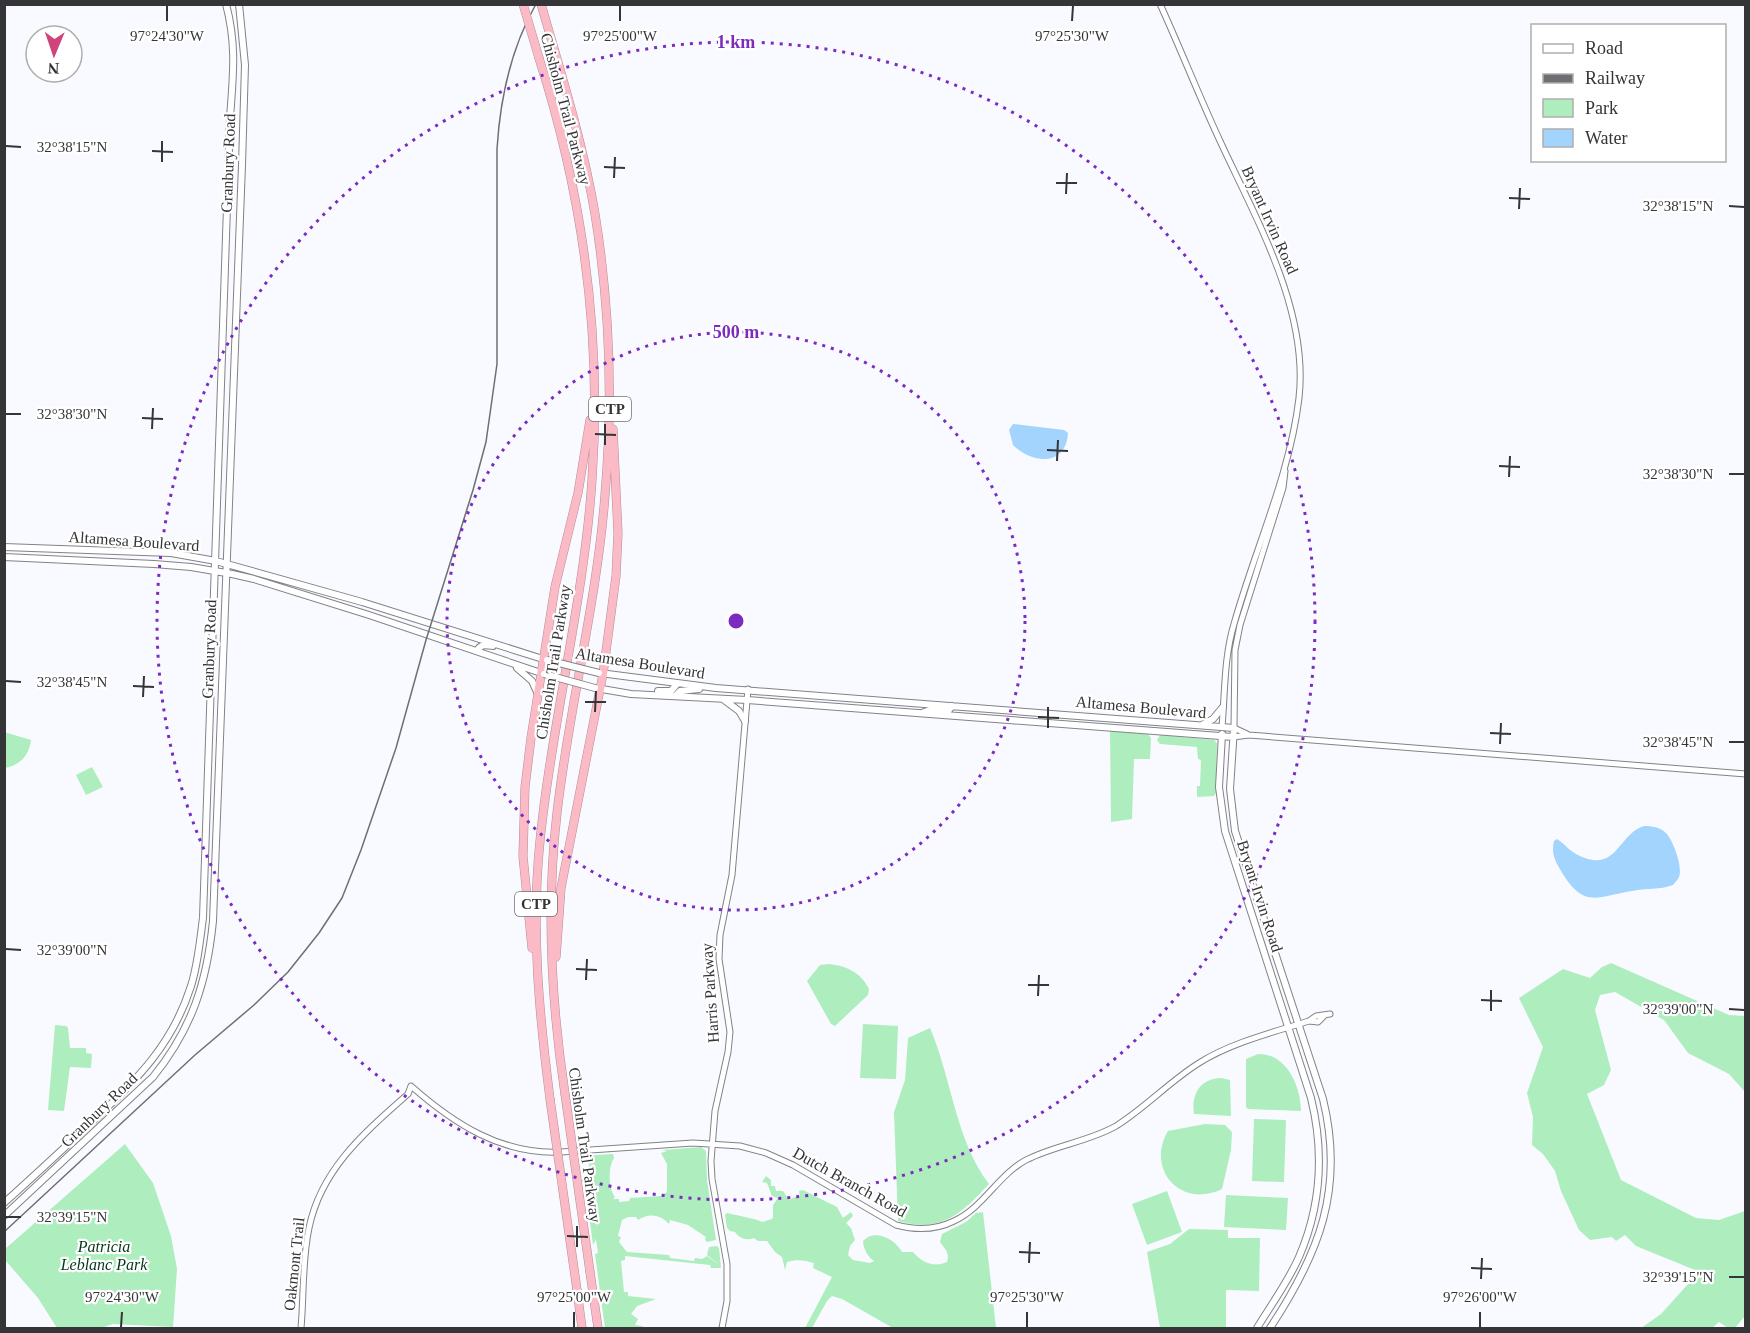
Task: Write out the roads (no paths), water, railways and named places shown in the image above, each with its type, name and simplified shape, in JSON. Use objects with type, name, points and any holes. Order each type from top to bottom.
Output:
[{"type":"highway","name":"Chisholm Trail Parkway","points":[[523,4],[560,127],[578,212],[590,293],[595,386],[594,455],[590,508],[546,786],[539,844],[536,926],[538,996],[582,1329]]},
{"type":"highway","name":"Chisholm Trail Parkway","points":[[541,4],[577,132],[595,214],[607,318],[610,388],[607,475],[601,537],[562,778],[555,837],[551,936],[556,1031],[597,1329]]},
{"type":"highway","points":[[538,996],[528,916],[523,839],[525,787],[558,574],[582,476],[595,386]]},
{"type":"highway","points":[[556,1031],[557,935],[560,896],[601,673],[616,576],[618,533],[616,459],[610,388]]},
{"type":"main road","name":"Granbury Road","points":[[4,1203],[135,1082],[163,1046],[183,1009],[195,974],[202,921],[230,118],[234,65],[234,46],[226,4]]},
{"type":"main road","name":"Granbury Road","points":[[4,1216],[142,1089],[170,1054],[192,1013],[206,972],[213,921],[245,65],[239,4]]},
{"type":"main road","points":[[218,446],[230,447]]},
{"type":"main road","name":"Altamesa Boulevard","points":[[4,547],[171,553],[216,561],[373,605],[545,660],[601,673],[705,687],[1234,728]]},
{"type":"main road","points":[[13,547],[13,557]]},
{"type":"main road","points":[[119,562],[120,551]]},
{"type":"main road","name":"Altamesa Boulevard","points":[[4,557],[191,567],[254,579],[543,674],[631,694],[747,700],[1233,737]]},
{"type":"main road","points":[[369,615],[373,605]]},
{"type":"main road","points":[[477,651],[483,645],[503,646]]},
{"type":"main road","points":[[213,646],[222,648]]},
{"type":"main road","points":[[512,664],[532,681],[538,693]]},
{"type":"main road","points":[[631,694],[672,691],[677,684]]},
{"type":"main road","points":[[675,696],[680,691],[705,687]]},
{"type":"main road","points":[[722,699],[739,711],[745,721]]},
{"type":"main road","points":[[921,713],[927,710],[949,710],[952,706]]},
{"type":"main road","points":[[1202,725],[1213,719],[1224,707]]},
{"type":"main road","name":"Bryant Irvin Road","points":[[1222,727],[1219,787],[1225,831],[1316,1116],[1319,1150],[1319,1180],[1311,1224],[1299,1256],[1257,1329]]},
{"type":"main road","name":"Bryant Irvin Road","points":[[1234,728],[1230,789],[1235,831],[1300,1024],[1327,1114],[1330,1159],[1328,1199],[1316,1247],[1293,1294],[1270,1329]]},
{"type":"main road","points":[[206,818],[217,818]]},
{"type":"main road","points":[[202,921],[213,921]]},
{"type":"main road","points":[[183,1009],[192,1013]]},
{"type":"main road","points":[[135,1082],[142,1089]]},
{"type":"street","name":"Bryant Irvin Road","points":[[1160,4],[1281,277],[1295,324],[1300,374],[1296,416],[1286,459],[1283,488],[1233,626],[1226,668],[1222,727]]},
{"type":"street","name":"Bryant Irvin Road","points":[[1234,728],[1235,650],[1270,520]]},
{"type":"street","name":"Harris Parkway","points":[[722,1329],[727,1300],[728,1272],[712,1179],[712,1143],[715,1111],[730,1032],[719,959],[720,935],[732,875],[748,689]]},
{"type":"street","name":"Altamesa Boulevard","points":[[1234,728],[1249,735]]},
{"type":"street","name":"Altamesa Boulevard","points":[[1233,737],[1249,735],[1746,774]]},
{"type":"street","name":"Dutch Branch Road","points":[[414,1088],[436,1108],[464,1126],[494,1141],[522,1150],[545,1153],[712,1143],[753,1149],[793,1165],[896,1225],[920,1229],[941,1226],[969,1212],[995,1185],[1026,1160],[1114,1127],[1198,1063],[1214,1054],[1310,1021],[1316,1016],[1327,1015]]},
{"type":"street","name":"Oakmont Trail","points":[[301,1329],[309,1229],[322,1189],[340,1159],[350,1148],[414,1088]]},
{"type":"water","points":[[1013,424],[1064,430],[1068,433],[1066,444],[1055,457],[1038,459],[1029,456],[1013,445],[1009,430]]},
{"type":"water","points":[[1644,826],[1661,829],[1672,841],[1680,873],[1673,885],[1592,898],[1584,896],[1569,883],[1555,860],[1553,845],[1557,839],[1580,856],[1602,860],[1610,856],[1635,830]]},
{"type":"railway","points":[[4,1232],[288,972],[319,933],[342,898],[396,748],[486,442],[497,364],[497,149],[499,130],[504,93],[513,56],[536,4]]},
{"type":"park label","name":"Patricia Leblanc Park","points":[[104,1255]]}]
